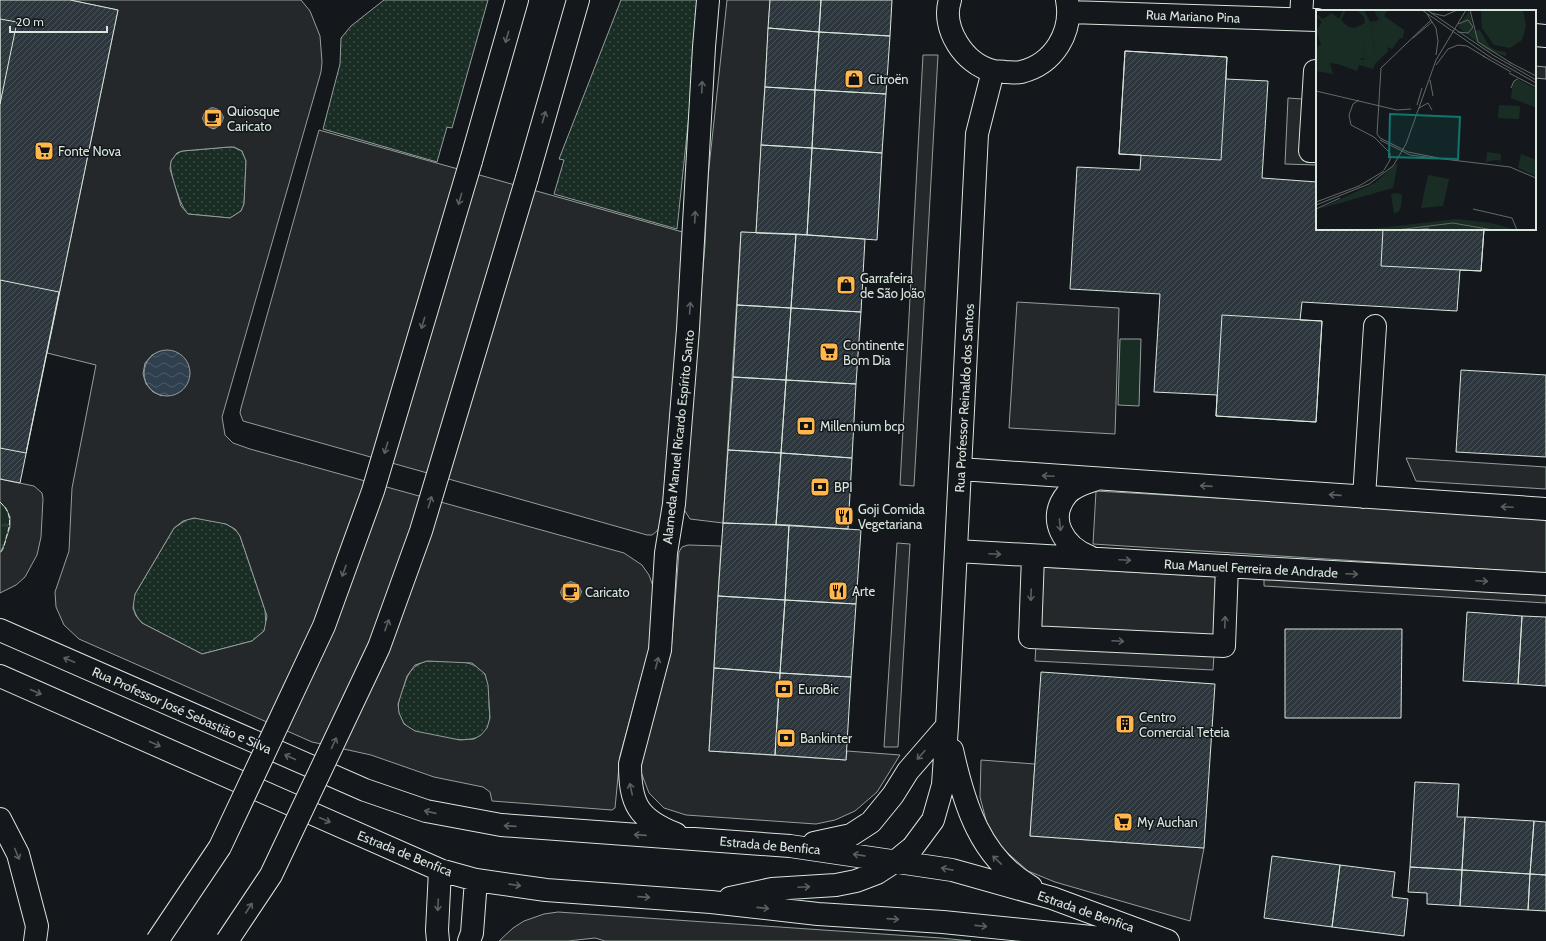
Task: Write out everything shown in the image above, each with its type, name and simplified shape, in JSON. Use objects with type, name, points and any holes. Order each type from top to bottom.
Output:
[{"type":"main road","points":[[157,941],[220,847],[324,626],[373,491],[517,0]]},
{"type":"main road","points":[[228,941],[271,875],[380,647],[421,531],[527,178],[578,0]]},
{"type":"main road","name":"Alameda Manuel Ricardo Espírito Santo","points":[[689,839],[666,830],[648,819],[634,802],[630,782],[630,764],[660,650],[666,553],[674,504],[688,329],[708,0]]},
{"type":"main road","points":[[950,0],[948,8],[952,35],[968,58],[993,71],[1020,72],[1046,61],[1063,40],[1068,6]]},
{"type":"main road","name":"Rua Mariano Pina","points":[[1068,6],[1307,13]]},
{"type":"main road","points":[[1536,35],[1546,36]]},
{"type":"main road","name":"Rua Professor Reinaldo dos Santos","points":[[897,860],[913,847],[933,820],[943,785],[977,134],[993,71]]},
{"type":"main road","points":[[1315,71],[1314,121],[1310,151],[1316,151]]},
{"type":"main road","points":[[1364,497],[1375,326]]},
{"type":"main road","points":[[960,469],[1546,509]]},
{"type":"main road","points":[[1094,558],[1079,553],[1067,544],[1061,534],[1059,521],[1060,509],[1067,494],[1080,484],[1098,479]]},
{"type":"main road","name":"Rua Manuel Ferreira de Andrade","points":[[956,551],[1546,584]]},
{"type":"main road","points":[[1033,556],[1030,637],[1224,646],[1227,566]]},
{"type":"main road","name":"Rua Professor José Sebastião e Silva","points":[[0,630],[365,790]]},
{"type":"main road","name":"Estrada de Benfica","points":[[0,676],[440,870],[476,880],[546,890],[711,902],[818,914],[943,922],[1131,941]]},
{"type":"main road","points":[[790,846],[823,842],[851,835],[871,822],[893,795],[908,771],[947,726]]},
{"type":"main road","name":"Rua Professor Reinaldo dos Santos","points":[[947,726],[960,784],[978,831],[990,853],[1018,880],[1052,898]]},
{"type":"main road","name":"Estrada de Benfica","points":[[365,790],[426,811],[501,825],[790,846],[897,860],[952,870],[1052,898],[1168,941]]},
{"type":"main road","points":[[0,819],[18,854],[37,926],[35,941]]},
{"type":"main road","points":[[711,902],[772,889],[836,885],[877,873],[897,860]]},
{"type":"main road","points":[[438,941],[437,930],[440,870]]},
{"type":"main road","points":[[469,941],[472,933],[476,880]]},
{"type":"green space","points":[[384,0],[488,0],[452,128],[447,127],[437,162],[323,129],[340,64],[341,38],[351,26]]},
{"type":"green space","points":[[621,0],[701,0],[677,229],[554,194],[564,160],[559,159]]},
{"type":"green space","points":[[229,147],[242,151],[246,161],[244,204],[241,211],[230,218],[188,214],[182,204],[173,180],[171,172],[172,159],[175,155],[182,151]]},
{"type":"green space","points":[[1120,339],[1141,339],[1139,406],[1118,405]]},
{"type":"green space","points":[[0,502],[8,511],[10,524],[7,540],[0,553]]},
{"type":"green space","points":[[188,519],[217,521],[231,527],[240,536],[265,610],[266,626],[264,631],[252,641],[202,654],[142,623],[135,613],[133,602],[135,594],[174,528]]},
{"type":"green space","points":[[427,661],[461,662],[477,667],[483,672],[489,685],[490,717],[487,728],[482,735],[476,738],[468,739],[447,739],[417,732],[404,723],[399,714],[398,706],[406,681],[409,673],[415,667]]},
{"type":"shaded area","points":[[70,0],[301,0],[310,11],[320,36],[322,62],[321,72],[222,417],[225,435],[233,443],[250,449],[624,553],[642,565],[649,575],[654,589],[649,649],[620,756],[615,808],[612,810],[492,801],[490,792],[483,787],[434,777],[371,755],[312,742],[79,639],[64,625],[56,607],[55,592],[69,551],[72,488],[96,365],[47,353],[118,10]],"holes":[[[211,108],[220,110],[223,117],[221,125],[214,129],[207,126],[203,119],[205,112]],[[229,147],[234,147],[242,151],[246,161],[244,204],[241,211],[230,218],[188,214],[181,206],[170,169],[171,161],[177,153],[182,151]],[[162,351],[162,396],[153,392],[146,384],[143,374],[145,363],[152,355]],[[194,518],[226,524],[235,529],[240,536],[267,616],[264,631],[252,641],[202,654],[142,623],[136,616],[133,608],[135,594],[174,528],[183,521]],[[570,582],[577,584],[581,591],[579,599],[572,602],[564,600],[561,593],[563,586]],[[427,661],[472,663],[485,674],[488,685],[490,718],[487,728],[481,735],[474,739],[460,740],[415,731],[404,724],[399,713],[398,704],[407,676],[415,665]]]},
{"type":"shaded area","points":[[727,0],[770,0],[756,233],[741,232],[723,523],[690,519],[683,508],[705,245],[708,177]]},
{"type":"shaded area","points":[[923,55],[938,55],[914,486],[900,485]]},
{"type":"shaded area","points":[[1536,66],[1546,67],[1546,79],[1536,78]]},
{"type":"shaded area","points":[[1288,98],[1316,100],[1316,165],[1285,164]]},
{"type":"shaded area","points":[[319,130],[686,233],[661,525],[657,531],[652,535],[647,535],[243,421],[240,413],[241,408]]},
{"type":"shaded area","points":[[1017,302],[1119,308],[1115,434],[1009,428]]},
{"type":"shaded area","points":[[1406,458],[1546,467],[1546,489],[1416,481]]},
{"type":"shaded area","points":[[0,479],[34,486],[42,493],[43,499],[41,537],[37,555],[25,577],[16,585],[0,593],[0,553],[10,527],[10,517],[6,508],[0,502]]},
{"type":"shaded area","points":[[1096,491],[1546,517],[1546,573],[1093,544]]},
{"type":"shaded area","points":[[897,543],[910,544],[898,747],[884,747]]},
{"type":"shaded area","points":[[688,545],[721,546],[709,751],[846,760],[847,751],[900,755],[877,792],[855,811],[835,820],[816,824],[686,815],[664,808],[649,793],[641,772],[642,755],[671,652],[679,552],[682,547]]},
{"type":"shaded area","points":[[1041,567],[1219,577],[1213,670],[1035,661]]},
{"type":"shaded area","points":[[1264,573],[1546,590],[1546,603],[1264,586]]},
{"type":"shaded area","points":[[981,760],[1035,764],[1030,836],[1204,848],[1190,921],[1055,882],[1028,871],[1002,848],[987,824],[980,797]]},
{"type":"shaded area","points":[[558,912],[971,941],[605,941],[595,938],[568,941],[499,941],[513,928],[524,921],[544,914]]},
{"type":"water","points":[[167,350],[180,354],[186,360],[190,373],[186,386],[180,392],[167,396],[154,392],[148,386],[144,373],[148,360],[154,354]]},
{"type":"building","name":"Fonte Nova","points":[[0,0],[70,0],[118,10],[20,483],[0,479]]},
{"type":"building","points":[[770,0],[821,0],[819,32],[768,28]]},
{"type":"building","points":[[821,0],[892,0],[890,36],[819,32]]},
{"type":"building","points":[[0,19],[17,22],[0,104]]},
{"type":"building","points":[[768,28],[819,32],[815,90],[765,87]]},
{"type":"building","points":[[819,32],[890,36],[886,94],[815,90]]},
{"type":"building","points":[[1125,51],[1227,57],[1221,160],[1119,154]]},
{"type":"building","points":[[1125,51],[1227,57],[1226,79],[1268,81],[1262,178],[1316,182],[1316,230],[1484,230],[1481,271],[1460,270],[1457,311],[1302,302],[1300,320],[1322,321],[1316,422],[1216,416],[1217,395],[1154,392],[1160,294],[1070,289],[1077,167],[1140,170],[1141,155],[1119,154]]},
{"type":"building","points":[[765,87],[815,90],[812,148],[761,145]]},
{"type":"building","points":[[815,90],[886,94],[882,153],[812,148]]},
{"type":"building","name":"Quiosque Caricato","points":[[213,108],[220,111],[223,118],[220,125],[213,128],[206,125],[203,118],[206,111]]},
{"type":"building","points":[[761,145],[812,148],[807,235],[756,233]]},
{"type":"building","points":[[812,148],[882,153],[877,240],[807,235]]},
{"type":"building","points":[[1383,230],[1484,230],[1481,271],[1381,266]]},
{"type":"building","points":[[741,232],[796,234],[791,308],[737,305]]},
{"type":"building","points":[[796,234],[865,239],[861,312],[791,308]]},
{"type":"building","points":[[0,280],[59,292],[26,453],[0,448]]},
{"type":"building","points":[[737,305],[791,308],[786,380],[733,377]]},
{"type":"building","points":[[791,308],[861,312],[856,384],[786,380]]},
{"type":"building","points":[[1222,315],[1322,321],[1316,422],[1216,416]]},
{"type":"building","points":[[1461,370],[1546,375],[1546,457],[1456,452]]},
{"type":"building","points":[[733,377],[786,380],[781,453],[728,450]]},
{"type":"building","points":[[786,380],[856,384],[852,458],[781,453]]},
{"type":"building","points":[[728,450],[781,453],[776,525],[723,523]]},
{"type":"building","points":[[781,453],[852,458],[848,529],[776,525]]},
{"type":"building","points":[[723,523],[789,525],[785,600],[718,596]]},
{"type":"building","points":[[789,525],[861,530],[856,604],[785,600]]},
{"type":"building","name":"Caricato","points":[[571,582],[578,585],[581,592],[578,599],[571,602],[564,599],[561,592],[564,585]]},
{"type":"building","points":[[718,596],[785,600],[780,673],[714,668]]},
{"type":"building","points":[[785,600],[856,604],[851,677],[780,673]]},
{"type":"building","points":[[1467,612],[1522,616],[1518,684],[1463,681]]},
{"type":"building","points":[[1522,616],[1546,617],[1546,686],[1518,684]]},
{"type":"building","points":[[1285,629],[1402,629],[1401,718],[1285,718]]},
{"type":"building","points":[[714,668],[780,673],[775,755],[709,751]]},
{"type":"building","name":"Centro Comercial Teteia","points":[[1041,672],[1215,684],[1204,848],[1030,836]]},
{"type":"building","points":[[780,673],[851,677],[846,760],[775,755]]},
{"type":"building","points":[[1415,782],[1459,784],[1457,817],[1465,817],[1462,870],[1410,867]]},
{"type":"building","points":[[1465,817],[1534,821],[1530,874],[1462,870]]},
{"type":"building","points":[[1534,821],[1546,822],[1546,875],[1530,874]]},
{"type":"building","points":[[1272,856],[1340,865],[1332,927],[1264,918]]},
{"type":"building","points":[[1340,865],[1395,872],[1392,897],[1408,899],[1404,936],[1332,927]]},
{"type":"building","points":[[1410,867],[1462,870],[1460,906],[1427,904],[1427,893],[1408,892]]},
{"type":"building","points":[[1462,870],[1530,874],[1528,910],[1460,906]]},
{"type":"building","points":[[1530,874],[1546,875],[1546,911],[1528,910]]},
{"type":"fence","points":[[0,502],[7,510],[9,518],[9,528],[4,546],[0,553]]},
{"type":"place","name":"Citroën","points":[[854,79]]},
{"type":"place","name":"Quiosque Caricato","points":[[213,118]]},
{"type":"place","name":"Fonte Nova","points":[[44,151]]},
{"type":"place","name":"Garrafeira de São João","points":[[846,285]]},
{"type":"place","name":"Continente Bom Dia","points":[[829,352]]},
{"type":"place","name":"Millennium bcp","points":[[806,426]]},
{"type":"place","name":"BPI","points":[[820,487]]},
{"type":"place","name":"Goji Comida Vegetariana","points":[[844,516]]},
{"type":"place","name":"Arte","points":[[838,591]]},
{"type":"place","name":"Caricato","points":[[571,592]]},
{"type":"place","name":"EuroBic","points":[[784,689]]},
{"type":"place","name":"Centro Comercial Teteia","points":[[1125,724]]},
{"type":"place","name":"Bankinter","points":[[786,738]]},
{"type":"place","name":"My Auchan","points":[[1123,822]]}]
